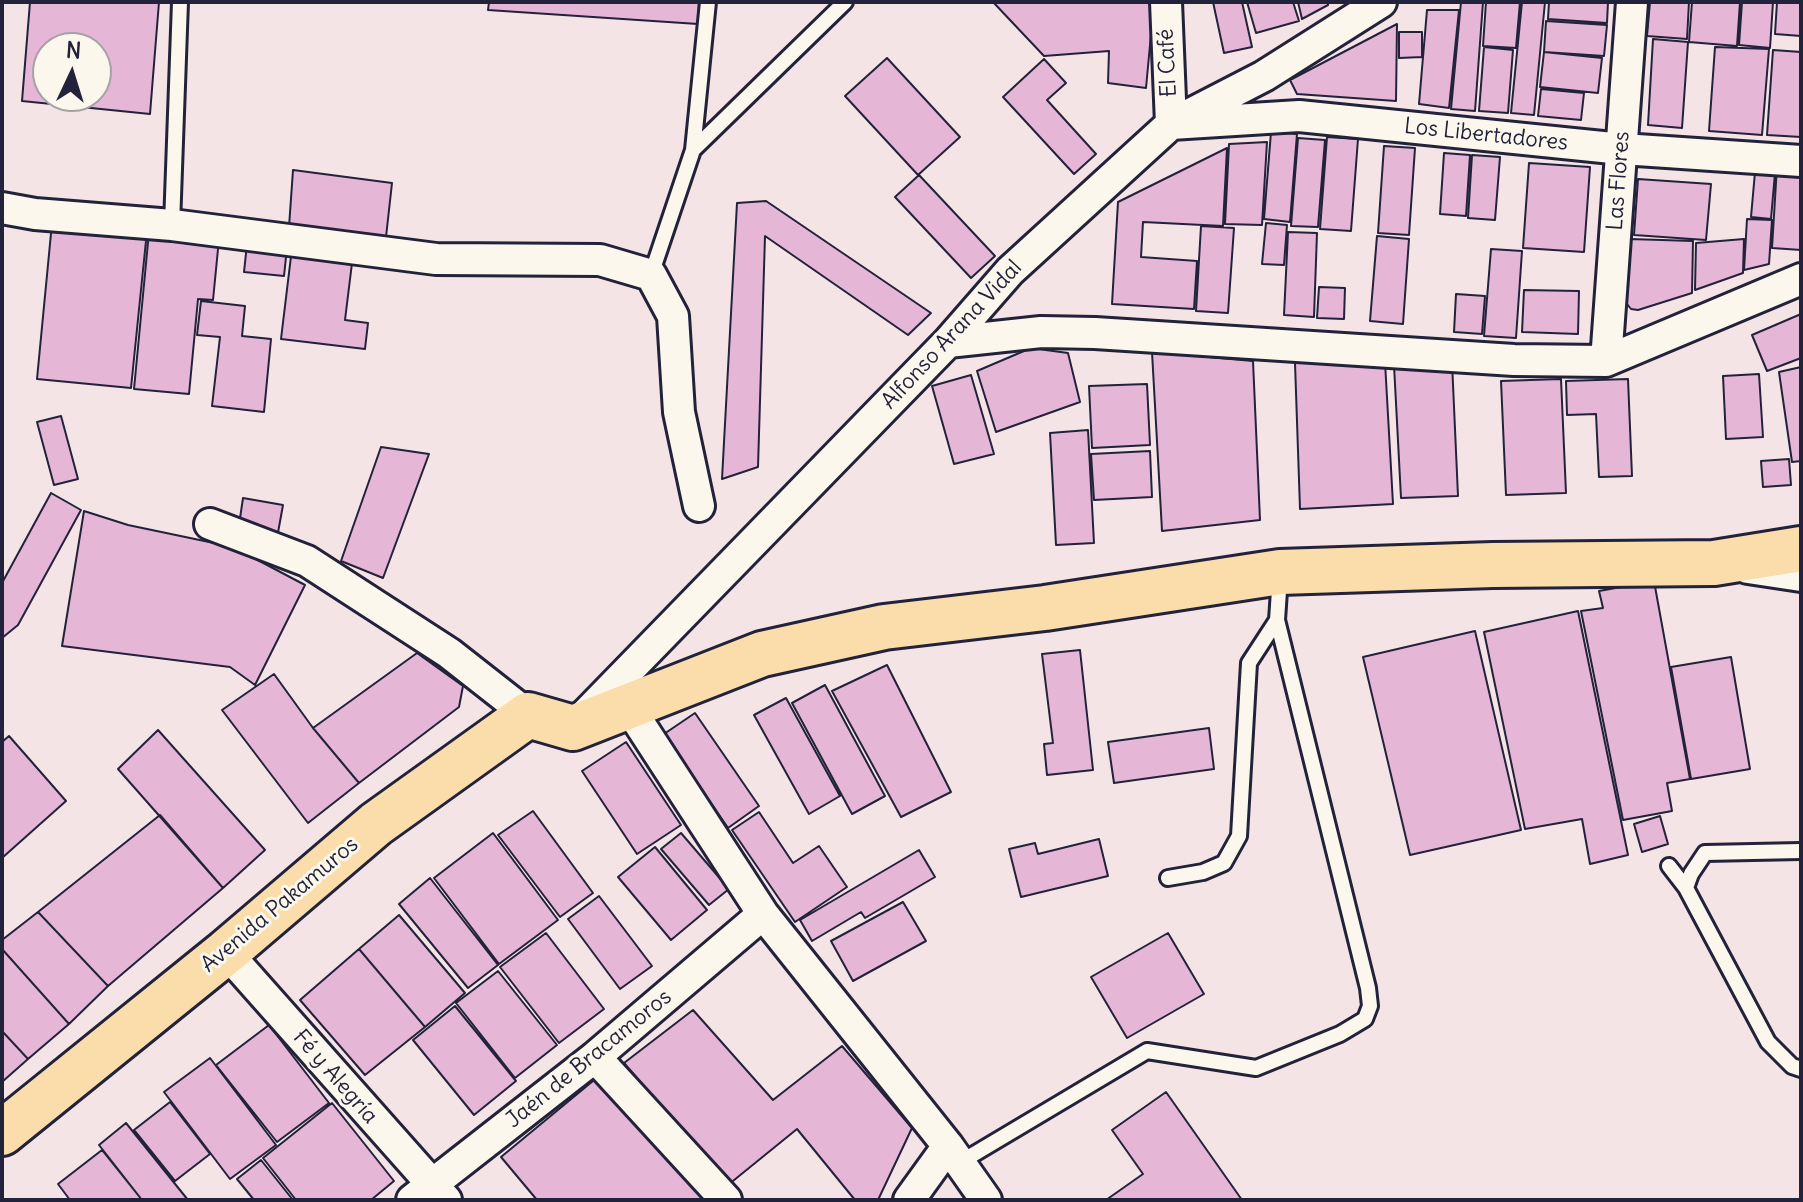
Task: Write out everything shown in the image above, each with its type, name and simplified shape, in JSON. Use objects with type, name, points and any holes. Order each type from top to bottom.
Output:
[{"type":"highway","points":[[528,715],[573,728],[762,654],[884,627],[1045,608],[1280,572],[1493,565],[1714,563],[1801,549]]},
{"type":"highway","name":"Avenida Pakamuros","points":[[2,1133],[226,952],[376,824],[528,715]]},
{"type":"street","name":"El Café","points":[[1166,2],[1171,124]]},
{"type":"street","name":"Alfonso Arana Vidal","points":[[573,728],[948,342],[1010,271],[1171,124],[1264,76],[1381,2]]},
{"type":"street","name":"Las Flores","points":[[1606,361],[1632,2]]},
{"type":"street","name":"Los Libertadores","points":[[1171,124],[1299,116],[1622,149],[1801,161]]},
{"type":"street","points":[[2,208],[35,214],[172,225],[436,259],[600,260],[651,275],[673,316],[679,412],[699,506]]},
{"type":"street","points":[[948,342],[1041,332],[1095,333],[1514,360],[1606,361],[1801,279]]},
{"type":"street","points":[[210,524],[307,561],[449,653],[528,715]]},
{"type":"street","points":[[1714,563],[1801,576]]},
{"type":"street","points":[[628,706],[763,914],[954,1154],[986,1200]]},
{"type":"street","name":"Jaén de Bracamoros","points":[[429,1195],[763,914]]},
{"type":"street","name":"Fé y Alegría","points":[[226,952],[429,1195]]},
{"type":"street","points":[[595,1057],[726,1200]]},
{"type":"street","points":[[909,1200],[954,1154]]},
{"type":"lane","points":[[172,225],[180,2]]},
{"type":"lane","points":[[651,275],[693,150],[708,2]]},
{"type":"lane","points":[[693,150],[845,2]]},
{"type":"lane","points":[[954,1154],[1147,1051],[1256,1068],[1340,1034],[1365,1019],[1370,1006],[1368,988],[1277,620],[1280,572]]},
{"type":"lane","points":[[1168,878],[1203,872],[1224,863],[1239,836],[1249,663],[1277,620]]},
{"type":"lane","points":[[1686,888],[1705,853],[1801,851]]},
{"type":"lane","points":[[1669,866],[1686,888],[1768,1042],[1792,1066],[1801,1069]]},
{"type":"building","points":[[30,2],[159,2],[150,114],[112,110],[112,32],[32,32],[32,102],[22,101]]},
{"type":"building","points":[[489,2],[699,2],[698,24],[488,10]]},
{"type":"building","points":[[993,2],[1154,2],[1146,88],[1108,83],[1109,51],[1044,56]]},
{"type":"building","points":[[1213,2],[1242,2],[1252,47],[1224,53]]},
{"type":"building","points":[[1247,2],[1293,2],[1299,21],[1256,33]]},
{"type":"building","points":[[1298,2],[1328,2],[1328,5],[1302,19]]},
{"type":"building","points":[[1461,2],[1483,2],[1475,111],[1451,109]]},
{"type":"building","points":[[1486,2],[1520,2],[1516,48],[1483,46]]},
{"type":"building","points":[[1522,2],[1545,2],[1534,115],[1511,113]]},
{"type":"building","points":[[1549,2],[1608,2],[1607,23],[1548,19]]},
{"type":"building","points":[[1650,2],[1689,2],[1687,39],[1647,36]]},
{"type":"building","points":[[1692,2],[1740,2],[1737,46],[1689,42]]},
{"type":"building","points":[[1742,2],[1773,2],[1770,48],[1739,45]]},
{"type":"building","points":[[1777,2],[1801,2],[1801,36],[1775,34]]},
{"type":"building","points":[[1427,10],[1459,10],[1449,108],[1419,104]]},
{"type":"building","points":[[1546,21],[1607,25],[1604,56],[1544,52]]},
{"type":"building","points":[[1397,24],[1396,101],[1297,94],[1290,80]]},
{"type":"building","points":[[1399,32],[1422,32],[1422,57],[1399,58]]},
{"type":"building","points":[[1653,39],[1688,42],[1682,128],[1648,125]]},
{"type":"building","points":[[1484,47],[1513,50],[1508,113],[1479,111]]},
{"type":"building","points":[[1715,47],[1769,49],[1762,135],[1709,131]]},
{"type":"building","points":[[1773,50],[1801,52],[1801,137],[1767,135]]},
{"type":"building","points":[[1544,52],[1602,58],[1598,93],[1540,87]]},
{"type":"building","points":[[887,58],[960,137],[918,175],[845,96]]},
{"type":"building","points":[[1044,59],[1066,83],[1047,100],[1096,154],[1074,174],[1003,97]]},
{"type":"building","points":[[1541,89],[1584,93],[1581,120],[1538,116]]},
{"type":"building","points":[[1271,132],[1297,134],[1290,222],[1264,219]]},
{"type":"building","points":[[1327,137],[1358,139],[1351,231],[1320,229]]},
{"type":"building","points":[[1298,138],[1325,140],[1318,227],[1291,226]]},
{"type":"building","points":[[1267,142],[1262,225],[1225,224],[1229,144]]},
{"type":"building","points":[[1384,146],[1415,148],[1409,235],[1378,233]]},
{"type":"building","points":[[1227,148],[1223,226],[1143,222],[1141,257],[1197,261],[1194,309],[1112,304],[1118,202]]},
{"type":"building","points":[[1444,153],[1470,155],[1466,216],[1440,214]]},
{"type":"building","points":[[1472,155],[1500,157],[1495,220],[1468,218]]},
{"type":"building","points":[[1529,163],[1590,167],[1584,252],[1523,248]]},
{"type":"building","points":[[1777,166],[1801,167],[1801,250],[1772,248]]},
{"type":"building","points":[[293,170],[392,183],[386,237],[289,227]]},
{"type":"building","points":[[1755,172],[1775,173],[1771,219],[1751,217]]},
{"type":"building","points":[[919,175],[995,256],[971,278],[895,197]]},
{"type":"building","points":[[1638,179],[1711,184],[1706,240],[1634,235]]},
{"type":"building","points":[[766,201],[931,313],[908,335],[765,236],[758,467],[722,479],[737,203]]},
{"type":"building","points":[[1747,219],[1772,220],[1769,264],[1744,270]]},
{"type":"building","points":[[52,223],[147,231],[131,388],[37,379]]},
{"type":"building","points":[[1266,223],[1287,225],[1284,265],[1262,264]]},
{"type":"building","points":[[1201,226],[1234,228],[1228,313],[1196,311]]},
{"type":"building","points":[[149,232],[219,239],[213,300],[198,299],[189,394],[134,389]]},
{"type":"building","points":[[1288,232],[1317,233],[1314,317],[1284,315]]},
{"type":"building","points":[[1377,236],[1409,239],[1403,324],[1370,321]]},
{"type":"building","points":[[1630,239],[1693,241],[1692,293],[1638,310],[1631,309],[1626,293]]},
{"type":"building","points":[[1744,239],[1743,273],[1695,290],[1696,243]]},
{"type":"building","points":[[247,244],[287,248],[284,276],[244,272]]},
{"type":"building","points":[[292,248],[353,255],[345,320],[368,323],[365,349],[281,339]]},
{"type":"building","points":[[1491,249],[1522,251],[1516,338],[1484,336]]},
{"type":"building","points":[[1319,287],[1345,288],[1344,319],[1317,318]]},
{"type":"building","points":[[1524,290],[1579,291],[1578,334],[1522,332]]},
{"type":"building","points":[[1456,294],[1485,296],[1482,334],[1454,332]]},
{"type":"building","points":[[201,301],[245,306],[242,336],[271,339],[264,412],[212,406],[220,337],[197,335]]},
{"type":"building","points":[[1801,314],[1801,358],[1767,371],[1752,335]]},
{"type":"building","points":[[1031,348],[1068,353],[1080,402],[996,432],[977,371]]},
{"type":"building","points":[[1152,352],[1253,361],[1260,520],[1162,531]]},
{"type":"building","points":[[1385,362],[1393,504],[1300,509],[1295,363]]},
{"type":"building","points":[[1452,362],[1458,496],[1401,498],[1394,365]]},
{"type":"building","points":[[1801,367],[1801,461],[1792,462],[1779,372]]},
{"type":"building","points":[[1759,374],[1763,437],[1726,439],[1723,376]]},
{"type":"building","points":[[971,375],[994,454],[954,464],[932,386]]},
{"type":"building","points":[[1561,379],[1566,493],[1506,495],[1501,381]]},
{"type":"building","points":[[1628,379],[1632,476],[1599,477],[1596,414],[1567,415],[1566,381]]},
{"type":"building","points":[[1147,384],[1150,445],[1092,448],[1089,386]]},
{"type":"building","points":[[61,416],[78,479],[54,485],[37,422]]},
{"type":"building","points":[[1088,430],[1094,543],[1056,545],[1050,433]]},
{"type":"building","points":[[381,447],[429,454],[383,578],[341,561]]},
{"type":"building","points":[[1150,451],[1152,497],[1094,500],[1091,454]]},
{"type":"building","points":[[1789,459],[1791,485],[1763,487],[1761,461]]},
{"type":"building","points":[[51,493],[81,510],[18,625],[2,638],[2,583]]},
{"type":"building","points":[[243,498],[283,505],[277,538],[238,532]]},
{"type":"building","points":[[84,511],[128,525],[233,547],[305,585],[255,685],[230,667],[62,646]]},
{"type":"building","points":[[1654,581],[1690,779],[1667,783],[1672,811],[1623,820],[1581,611],[1603,608],[1599,591]]},
{"type":"building","points":[[1578,611],[1628,855],[1590,864],[1582,819],[1525,829],[1484,632]]},
{"type":"building","points":[[1475,631],[1521,830],[1410,855],[1363,657]]},
{"type":"building","points":[[1080,650],[1093,770],[1047,775],[1044,744],[1053,743],[1042,654]]},
{"type":"building","points":[[417,653],[463,686],[459,707],[359,783],[313,728]]},
{"type":"building","points":[[1731,657],[1750,769],[1691,779],[1671,667]]},
{"type":"building","points":[[887,665],[951,792],[901,817],[832,691]]},
{"type":"building","points":[[274,674],[313,728],[359,783],[308,823],[222,710]]},
{"type":"building","points":[[825,685],[885,796],[852,814],[792,703]]},
{"type":"building","points":[[786,698],[840,796],[809,814],[754,715]]},
{"type":"building","points":[[695,713],[759,806],[728,828],[664,734]]},
{"type":"building","points":[[1209,728],[1214,769],[1114,783],[1108,742]]},
{"type":"building","points":[[158,730],[265,850],[223,888],[118,769]]},
{"type":"building","points":[[9,736],[66,801],[2,858],[2,742]]},
{"type":"building","points":[[626,742],[681,825],[637,854],[582,771]]},
{"type":"building","points":[[533,811],[593,893],[560,917],[498,835]]},
{"type":"building","points":[[759,812],[793,863],[819,846],[847,887],[795,922],[732,830]]},
{"type":"building","points":[[160,815],[223,888],[108,986],[38,912]]},
{"type":"building","points":[[1660,816],[1668,844],[1642,852],[1634,824]]},
{"type":"building","points":[[493,833],[558,920],[499,964],[434,878]]},
{"type":"building","points":[[681,833],[729,889],[709,905],[661,849]]},
{"type":"building","points":[[1099,839],[1108,876],[1021,897],[1009,849],[1035,843],[1038,854]]},
{"type":"building","points":[[655,847],[707,910],[671,940],[618,877]]},
{"type":"building","points":[[919,850],[935,877],[865,918],[861,912],[812,941],[800,920]]},
{"type":"building","points":[[430,878],[498,965],[468,988],[399,904]]},
{"type":"building","points":[[599,896],[652,966],[620,989],[568,919]]},
{"type":"building","points":[[903,902],[926,941],[853,981],[831,941]]},
{"type":"building","points":[[38,912],[108,986],[69,1024],[2,949],[2,940]]},
{"type":"building","points":[[399,915],[465,993],[425,1027],[359,949]]},
{"type":"building","points":[[546,933],[604,1009],[559,1043],[500,967]]},
{"type":"building","points":[[1168,933],[1204,994],[1127,1038],[1091,977]]},
{"type":"building","points":[[2,949],[69,1024],[28,1059],[2,1031]]},
{"type":"building","points":[[359,949],[425,1027],[365,1075],[300,1000]]},
{"type":"building","points":[[498,971],[557,1045],[515,1078],[456,1003]]},
{"type":"building","points":[[455,1006],[516,1081],[474,1115],[413,1040]]},
{"type":"building","points":[[693,1010],[773,1100],[842,1046],[912,1128],[878,1200],[855,1200],[797,1129],[728,1185],[624,1063]]},
{"type":"building","points":[[269,1025],[329,1103],[277,1142],[216,1065]]},
{"type":"building","points":[[2,1031],[28,1059],[2,1082]]},
{"type":"building","points":[[210,1058],[276,1145],[230,1179],[164,1092]]},
{"type":"building","points":[[599,1076],[704,1200],[537,1200],[501,1157]]},
{"type":"building","points":[[1166,1092],[1242,1200],[1106,1200],[1143,1174],[1112,1130]]},
{"type":"building","points":[[170,1102],[210,1154],[175,1181],[134,1130]]},
{"type":"building","points":[[332,1103],[394,1181],[371,1200],[296,1200],[263,1158]]},
{"type":"building","points":[[126,1123],[188,1200],[142,1200],[99,1145]]},
{"type":"building","points":[[102,1150],[142,1200],[70,1200],[58,1184]]},
{"type":"building","points":[[261,1160],[293,1200],[254,1200],[237,1179]]}]
